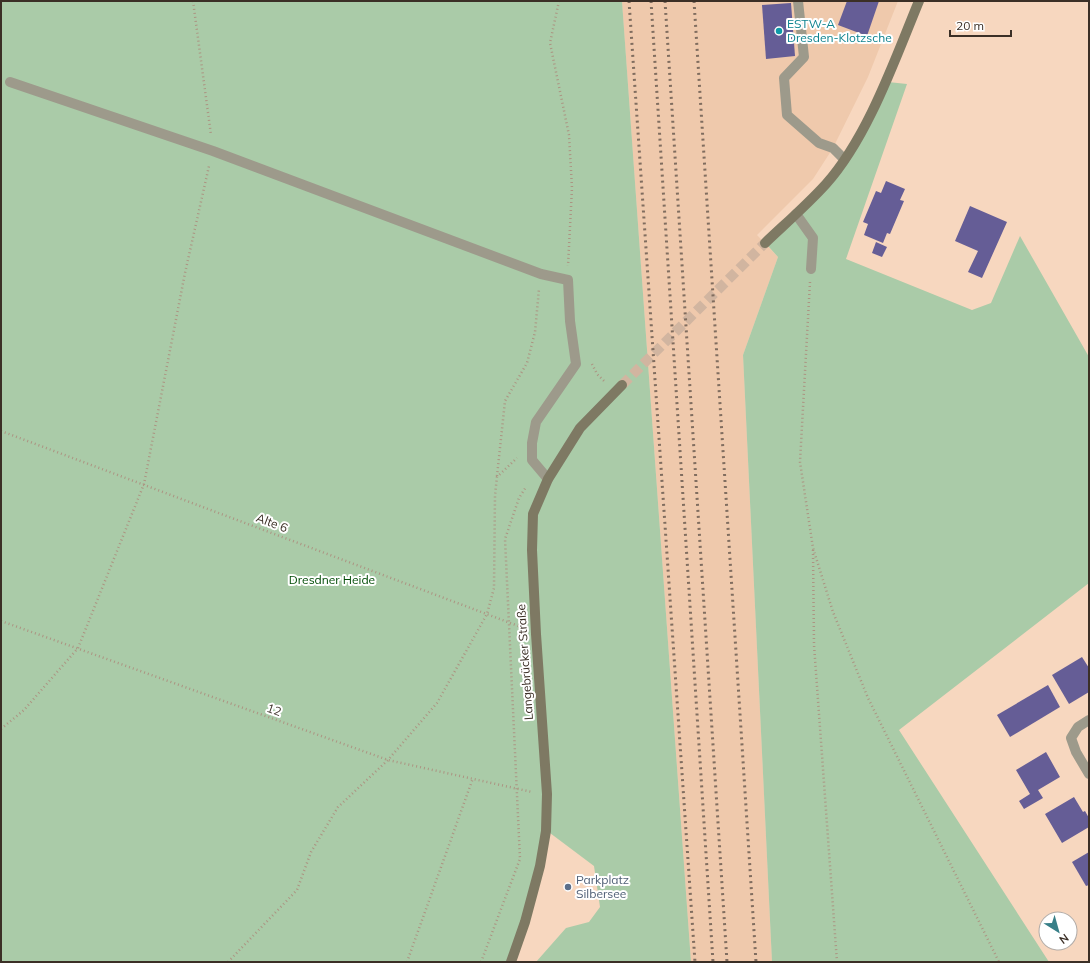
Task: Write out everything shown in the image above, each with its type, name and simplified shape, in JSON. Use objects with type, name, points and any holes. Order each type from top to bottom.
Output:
[{"type":"main road","points":[[765,243],[826,183],[844,159],[866,123],[893,64],[919,1]]},
{"type":"main road","name":"Langebrücker Straße","points":[[510,962],[525,922],[540,866],[546,831],[547,794],[536,634],[532,550],[533,514],[548,479],[580,428],[622,385]]},
{"type":"street","points":[[798,1],[804,57],[784,78],[787,115],[819,143],[833,148],[844,159]]},
{"type":"street","points":[[10,82],[213,151],[541,274],[568,280],[570,321],[576,364],[536,422],[532,444],[532,460],[548,479]]},
{"type":"street","points":[[796,214],[813,238],[810,269]]},
{"type":"street","points":[[1089,720],[1078,727],[1071,738],[1076,752],[1089,774]]},
{"type":"path","points":[[1,729],[24,710],[78,648],[144,484],[185,272],[213,151],[193,1]]},
{"type":"path","points":[[559,1],[550,44],[569,135],[572,188],[568,280]]},
{"type":"path","points":[[810,269],[800,462],[813,548],[814,645],[837,962]]},
{"type":"path","points":[[228,962],[297,890],[311,852],[338,808],[388,760],[436,704],[487,614],[494,588],[495,496],[505,401],[527,363],[535,332],[541,274]]},
{"type":"path","name":"Alte 6","points":[[1,431],[510,622],[536,634]]},
{"type":"path","points":[[497,477],[532,444]]},
{"type":"path","points":[[813,548],[833,612],[868,698],[999,962]]},
{"type":"path","name":"12","points":[[1,621],[388,760],[472,778],[517,790],[547,794]]},
{"type":"path","points":[[407,962],[472,778]]},
{"type":"shaded area","points":[[622,1],[898,1],[868,77],[833,148],[813,179],[757,235],[778,257],[743,355],[772,962],[691,962]]},
{"type":"green space","name":"Dresdner Heide","points":[[1,1],[622,1],[691,962],[536,962],[566,928],[589,922],[600,907],[594,866],[550,833],[514,962],[1,962]]},
{"type":"green space","points":[[888,82],[907,84],[846,259],[972,310],[991,303],[1020,236],[1089,357],[1089,583],[899,730],[1038,945],[1038,951],[1042,951],[1049,962],[772,962],[743,355],[778,257],[768,246],[830,186]]},
{"type":"building","points":[[847,1],[879,1],[867,36],[838,25]]},
{"type":"building","name":"ESTW-A Dresden-Klotzsche","points":[[791,3],[795,56],[766,59],[762,5]]},
{"type":"building","points":[[886,181],[905,189],[900,200],[904,201],[890,234],[887,233],[883,243],[864,235],[868,224],[863,222],[876,191],[881,193]]},
{"type":"building","points":[[970,206],[1007,222],[982,278],[968,272],[978,251],[955,241]]},
{"type":"building","points":[[876,242],[887,247],[882,257],[872,253]]},
{"type":"building","points":[[1082,657],[1089,668],[1089,692],[1069,704],[1052,675]]},
{"type":"building","points":[[1048,685],[1060,707],[1010,737],[997,715]]},
{"type":"building","points":[[1046,752],[1060,777],[1038,790],[1043,798],[1024,809],[1019,801],[1030,794],[1016,770]]},
{"type":"building","points":[[1074,797],[1083,812],[1085,811],[1089,818],[1089,827],[1062,843],[1045,814]]},
{"type":"building","points":[[1089,852],[1089,885],[1086,886],[1072,862]]},
{"type":"tunnel","points":[[622,385],[765,243]]},
{"type":"railway","points":[[629,1],[695,962]]},
{"type":"railway","points":[[651,1],[713,962]]},
{"type":"railway","points":[[665,1],[727,962]]},
{"type":"railway","points":[[694,1],[756,962]]},
{"type":"place","name":"ESTW-A Dresden-Klotzsche","points":[[779,31]]},
{"type":"place","name":"Parkplatz Silbersee","points":[[568,887]]}]
